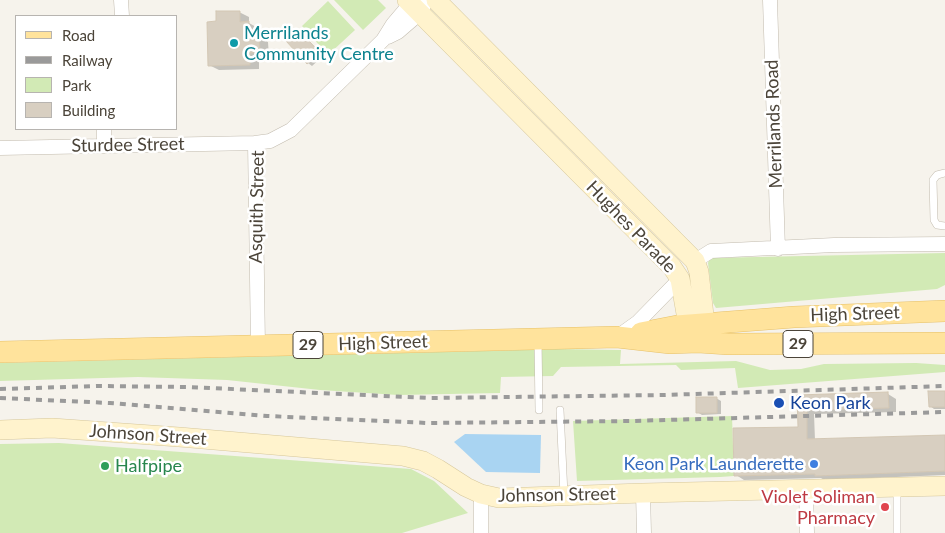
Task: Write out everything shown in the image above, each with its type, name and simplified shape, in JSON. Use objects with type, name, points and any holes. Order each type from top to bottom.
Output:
[{"type":"main road","points":[[936,311],[945,301]]},
{"type":"main road","name":"High Street","points":[[0,352],[616,337],[697,331],[794,317],[936,311]]},
{"type":"main road","name":"High Street","points":[[697,331],[728,344],[945,343]]},
{"type":"street","points":[[122,0],[122,15]]},
{"type":"street","name":"Hughes Parade","points":[[436,0],[695,261],[699,272],[697,331]]},
{"type":"street","name":"Merrilands Road","points":[[770,0],[778,249]]},
{"type":"street","name":"Hughes Parade","points":[[417,3],[672,267],[680,278],[697,331]]},
{"type":"street","name":"Asquith Street","points":[[258,346],[255,143],[270,141],[291,130],[383,40],[398,32],[417,3]]},
{"type":"street","points":[[104,130],[104,146]]},
{"type":"street","name":"Sturdee Street","points":[[0,148],[255,143]]},
{"type":"street","points":[[646,239],[659,225]]},
{"type":"street","points":[[695,261],[711,251],[834,245],[945,244]]},
{"type":"street","points":[[616,337],[638,322],[680,278]]},
{"type":"street","name":"Johnson Street","points":[[0,430],[52,428],[179,436],[403,456],[423,461],[466,488],[499,498],[806,488],[945,486]]},
{"type":"street","points":[[806,488],[807,533]]},
{"type":"street","points":[[643,493],[644,533]]},
{"type":"street","points":[[481,494],[481,533]]},
{"type":"lane","points":[[945,173],[937,175],[933,180],[934,220],[937,225],[945,226]]},
{"type":"lane","points":[[538,338],[539,410]]},
{"type":"lane","points":[[560,410],[564,495]]},
{"type":"lane","points":[[897,487],[897,533]]},
{"type":"green space","points":[[334,0],[378,0],[386,8],[363,30]]},
{"type":"green space","points":[[328,1],[355,30],[328,55],[302,26]]},
{"type":"green space","points":[[945,253],[945,285],[937,289],[716,308],[713,303],[708,263],[710,258]]},
{"type":"green space","points":[[557,349],[621,350],[620,364],[736,361],[770,370],[801,369],[824,364],[916,363],[945,365],[945,372],[738,388],[735,368],[681,370],[676,365],[561,367],[553,376],[501,377],[500,393],[398,395],[320,390],[227,380],[138,377],[0,381],[0,363]]},
{"type":"green space","points":[[732,416],[734,476],[577,481],[573,421]]},
{"type":"green space","points":[[59,443],[411,469],[434,481],[468,513],[402,533],[0,533],[0,444]]},
{"type":"water","points":[[465,434],[541,435],[540,473],[486,472],[454,442]]},
{"type":"building","name":"Merrilands Community Centre","points":[[216,11],[240,11],[240,22],[249,21],[249,36],[259,35],[260,52],[250,53],[250,65],[208,66],[207,22],[216,21]]},
{"type":"building","points":[[299,30],[320,53],[307,64],[286,41]]},
{"type":"building","points":[[928,391],[945,391],[945,407],[929,407]]},
{"type":"building","points":[[888,392],[889,408],[807,410],[807,439],[945,435],[945,471],[815,476],[815,474],[734,476],[733,428],[798,427],[797,395]]},
{"type":"building","points":[[696,397],[717,397],[717,413],[696,413]]},
{"type":"railway","points":[[0,389],[98,386],[187,387],[430,398],[664,395],[945,386]]},
{"type":"railway","points":[[0,398],[110,403],[267,416],[428,423],[631,421],[945,412]]},
{"type":"place","name":"Merrilands Community Centre","points":[[234,43]]},
{"type":"place","name":"Keon Park","points":[[779,403]]},
{"type":"place","name":"Keon Park Launderette","points":[[814,464]]},
{"type":"place","name":"Halfpipe","points":[[105,466]]},
{"type":"place","name":"Violet Soliman Pharmacy","points":[[885,507]]}]
